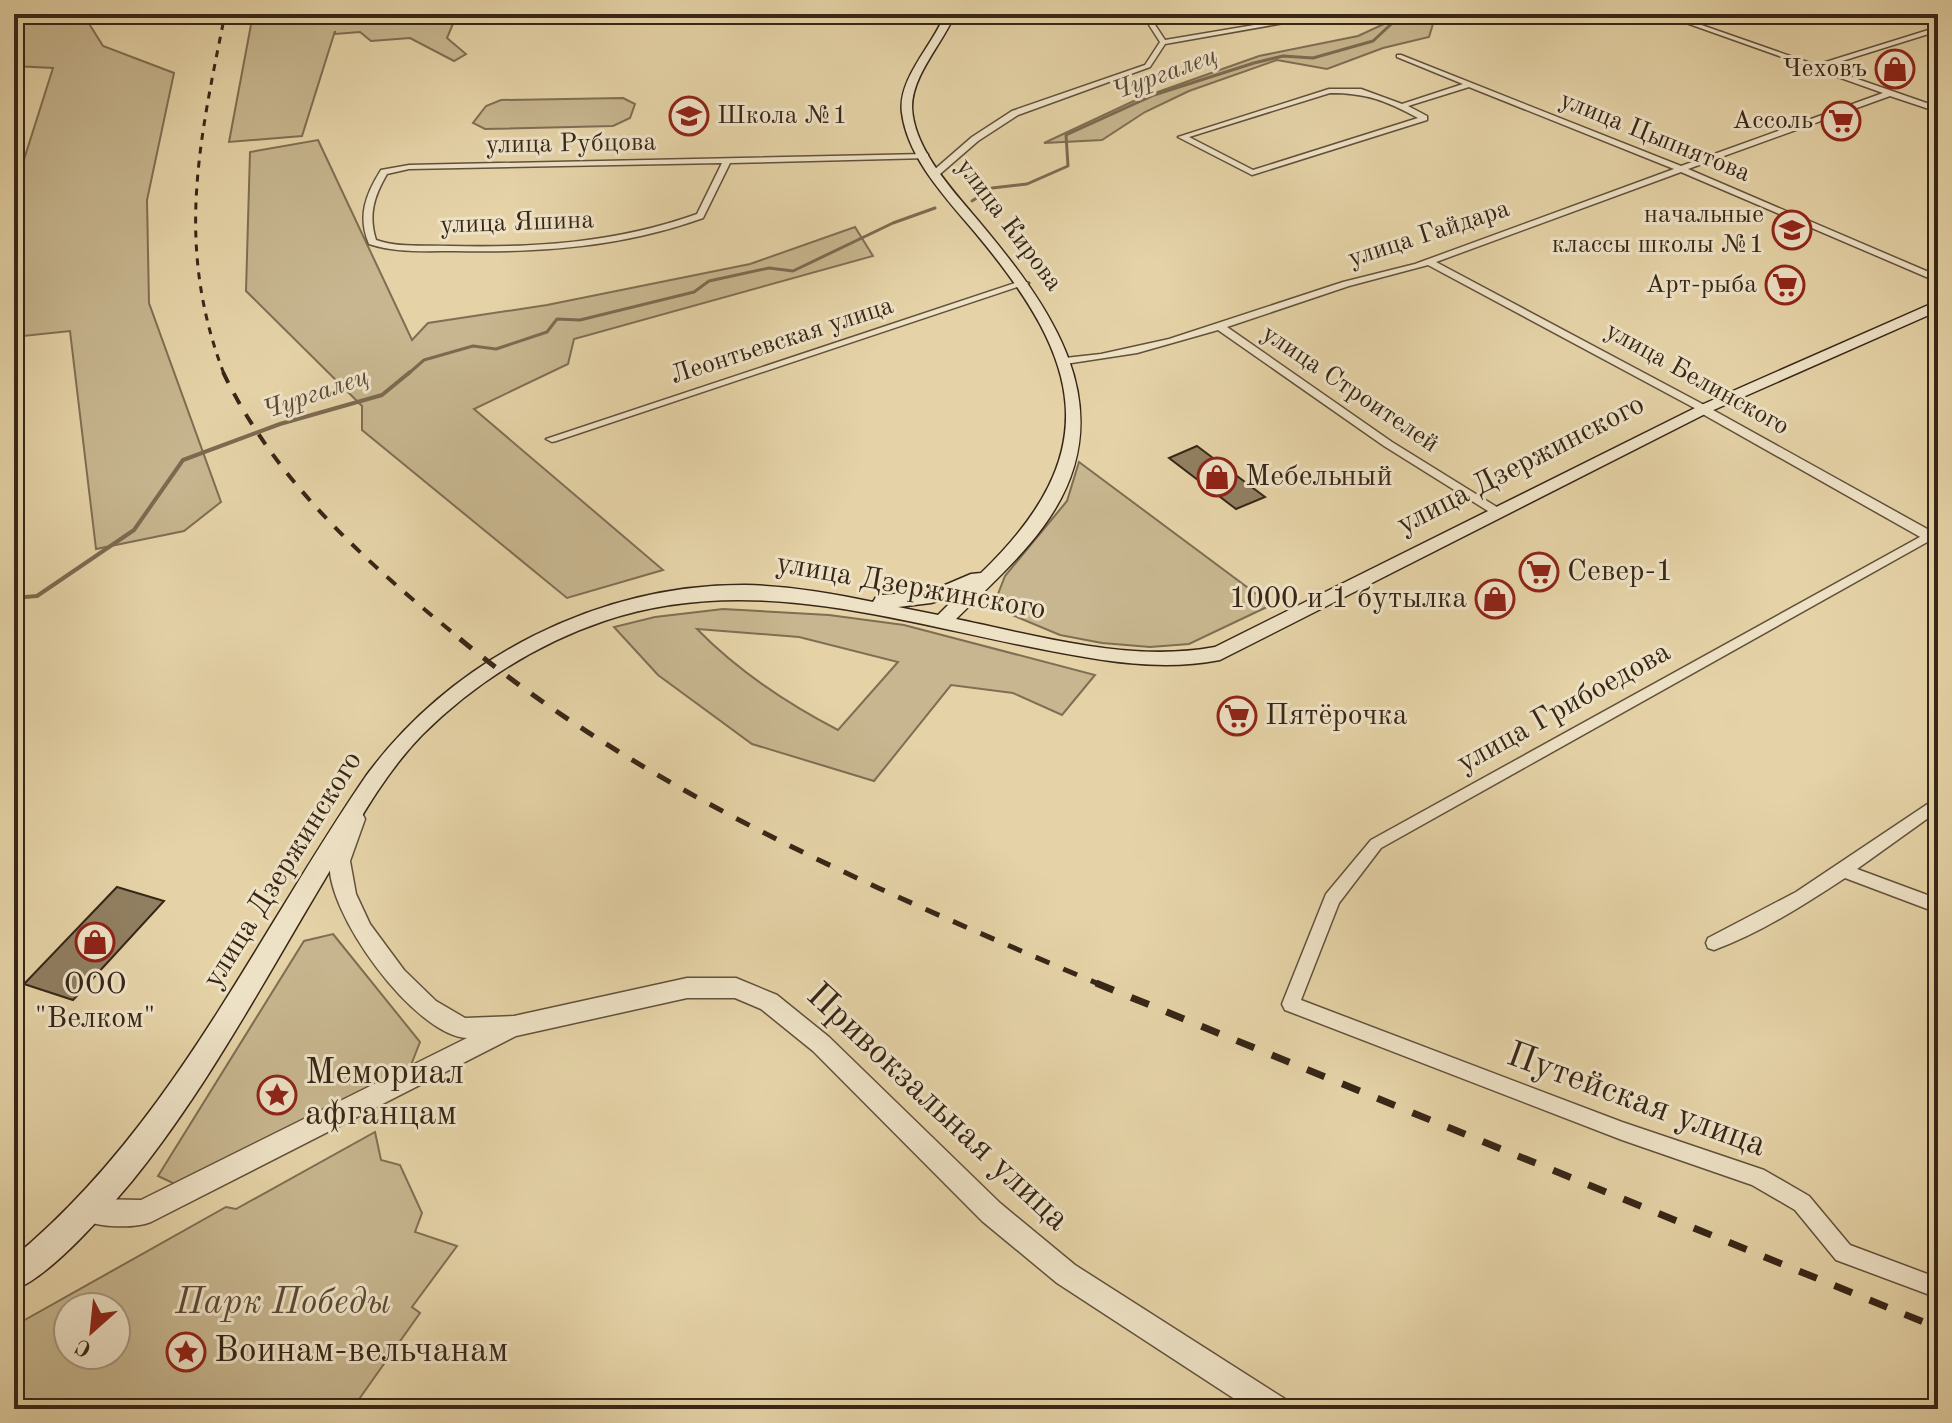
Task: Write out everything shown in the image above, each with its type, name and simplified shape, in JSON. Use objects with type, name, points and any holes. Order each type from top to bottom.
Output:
[{"type":"main road","name":"улица Кирова","points":[[942,622],[1048,508],[1069,465],[1075,416],[1065,361],[1024,283],[925,156],[906,111],[913,82],[944,35],[950,14]]},
{"type":"main road","name":"улица Дзержинского","points":[[14,1276],[91,1211],[142,1149],[180,1094],[363,797],[414,732],[444,703],[522,649],[553,634],[652,601],[756,592],[846,602],[998,634],[1142,659],[1199,658],[1220,653],[1704,409],[1938,306]]},
{"type":"main road","points":[[846,602],[937,596],[970,583],[999,563]]},
{"type":"main road","points":[[974,589],[970,602],[972,615],[981,626],[998,634]]},
{"type":"street","points":[[1145,14],[1163,42]]},
{"type":"street","points":[[1260,14],[1262,27]]},
{"type":"street","points":[[937,172],[975,139],[1015,113],[1148,66],[1163,42],[1332,14]]},
{"type":"street","points":[[1664,14],[1938,110]]},
{"type":"street","points":[[1817,67],[1938,29]]},
{"type":"street","name":"улица Цыпнятова","points":[[1399,56],[1679,168],[1938,279]]},
{"type":"street","points":[[1402,106],[1424,118],[1252,173],[1182,137],[1329,91],[1361,91],[1402,106],[1470,84]]},
{"type":"street","name":"улица Гайдара","points":[[1065,361],[1103,358],[1220,327],[1347,283],[1429,262],[1891,93]]},
{"type":"street","name":"улица Рубцова","points":[[409,167],[925,156]]},
{"type":"street","name":"улица Яшина","points":[[409,167],[384,172],[369,195],[363,219],[372,242],[388,247],[426,248],[612,242],[644,237],[700,216],[727,161]]},
{"type":"street","name":"улица Белинского","points":[[1429,262],[1935,536]]},
{"type":"street","name":"Леонтьевская улица","points":[[552,439],[1024,283]]},
{"type":"street","name":"улица Строителей","points":[[1220,327],[1388,444],[1496,512]]},
{"type":"street","name":"улица Грибоедова","points":[[1291,1004],[1332,899],[1376,844],[1935,536]]},
{"type":"street","name":"Привокзальная улица","points":[[363,797],[340,861],[346,894],[363,930],[396,977],[428,1008],[462,1028],[514,1026],[687,988],[736,988],[769,1002],[821,1044],[991,1212],[1066,1274],[1275,1409]]},
{"type":"street","points":[[1714,943],[1760,924],[1845,871],[1938,803]]},
{"type":"street","points":[[1845,871],[1938,906]]},
{"type":"street","name":"Путейская улица","points":[[1291,1004],[1622,1131],[1757,1177],[1802,1203],[1843,1253],[1938,1288]]},
{"type":"street","points":[[91,1211],[142,1213],[514,1026]]},
{"type":"green space","points":[[14,14],[83,14],[103,46],[174,73],[147,200],[149,303],[221,502],[184,531],[96,549],[70,331],[14,337],[14,191],[53,68],[14,66]]},
{"type":"green space","points":[[253,14],[487,14],[455,19],[447,38],[466,54],[454,61],[410,38],[371,41],[360,32],[335,34],[335,31],[302,136],[229,142]]},
{"type":"green space","points":[[1387,14],[1436,14],[1429,37],[1383,48],[1327,69],[1277,60],[1189,91],[1145,112],[1102,140],[1044,143],[1138,99],[1259,56],[1358,36],[1384,24]]},
{"type":"green space","points":[[623,98],[635,104],[630,118],[613,126],[485,129],[473,123],[486,106],[501,100]]},
{"type":"green space","points":[[318,140],[412,340],[428,323],[547,305],[750,264],[855,227],[873,256],[574,339],[568,364],[474,409],[663,570],[567,598],[362,430],[362,406],[246,291],[250,152]]},
{"type":"green space","points":[[1079,462],[1271,605],[1189,644],[1150,647],[1060,635],[993,607],[1005,576],[1067,501]]},
{"type":"green space","points":[[723,609],[829,615],[904,625],[1095,675],[1062,715],[1013,693],[951,685],[874,781],[752,744],[658,675],[614,627],[655,617]],"holes":[[[697,629],[799,637],[898,662],[838,730],[763,685]]]},
{"type":"green space","points":[[333,934],[420,1042],[411,1065],[179,1186],[158,1176],[304,941]]},
{"type":"green space","name":"Парк Победы","points":[[375,1132],[381,1160],[400,1165],[422,1213],[415,1232],[457,1246],[412,1307],[420,1313],[352,1409],[14,1409],[14,1326],[52,1305],[52,1371],[132,1371],[132,1291],[76,1291],[226,1207],[236,1209]]},
{"type":"building","name":"Мебельный","points":[[1197,446],[1265,497],[1236,509],[1169,458]]},
{"type":"building","name":"ООО \"Велком\"","points":[[117,887],[164,901],[73,1000],[24,984]]},
{"type":"waterway","name":"Чургалец","points":[[972,201],[992,188],[1027,184],[1068,166],[1066,135],[1154,95],[1254,63],[1283,56],[1313,58],[1373,41],[1402,14]]},
{"type":"waterway","name":"Чургалец","points":[[408,374],[424,360],[473,346],[496,349],[547,332],[557,319],[580,320],[694,292],[709,281],[769,268],[793,271],[893,223],[935,208]]},
{"type":"waterway","name":"Чургалец","points":[[14,598],[37,596],[134,530],[183,460],[280,424],[382,395],[410,372]]},
{"type":"railway","points":[[224,374],[209,327],[200,282],[196,194],[207,107],[225,14]]},
{"type":"railway","points":[[224,374],[245,412],[297,486],[393,583],[463,641]]},
{"type":"railway","points":[[460,639],[532,694],[608,745],[687,792],[850,875],[1101,985]]},
{"type":"railway","points":[[1096,983],[1938,1328]]},
{"type":"place","name":"Чеховъ","points":[[1895,69]]},
{"type":"place","name":"Школа №1","points":[[689,116]]},
{"type":"place","name":"Ассоль","points":[[1841,121]]},
{"type":"place","name":"начальные классы школы №1","points":[[1792,230]]},
{"type":"place","name":"Арт-рыба","points":[[1785,285]]},
{"type":"place","name":"Мебельный","points":[[1217,477]]},
{"type":"place","name":"Север-1","points":[[1539,572]]},
{"type":"place","name":"1000 и 1 бутылка","points":[[1495,599]]},
{"type":"place","name":"Пятёрочка","points":[[1237,716]]},
{"type":"place","name":"ООО \"Велком\"","points":[[95,942]]},
{"type":"place","name":"Мемориал афганцам","points":[[277,1095]]},
{"type":"place","name":"Воинам-вельчанам","points":[[186,1352]]}]
